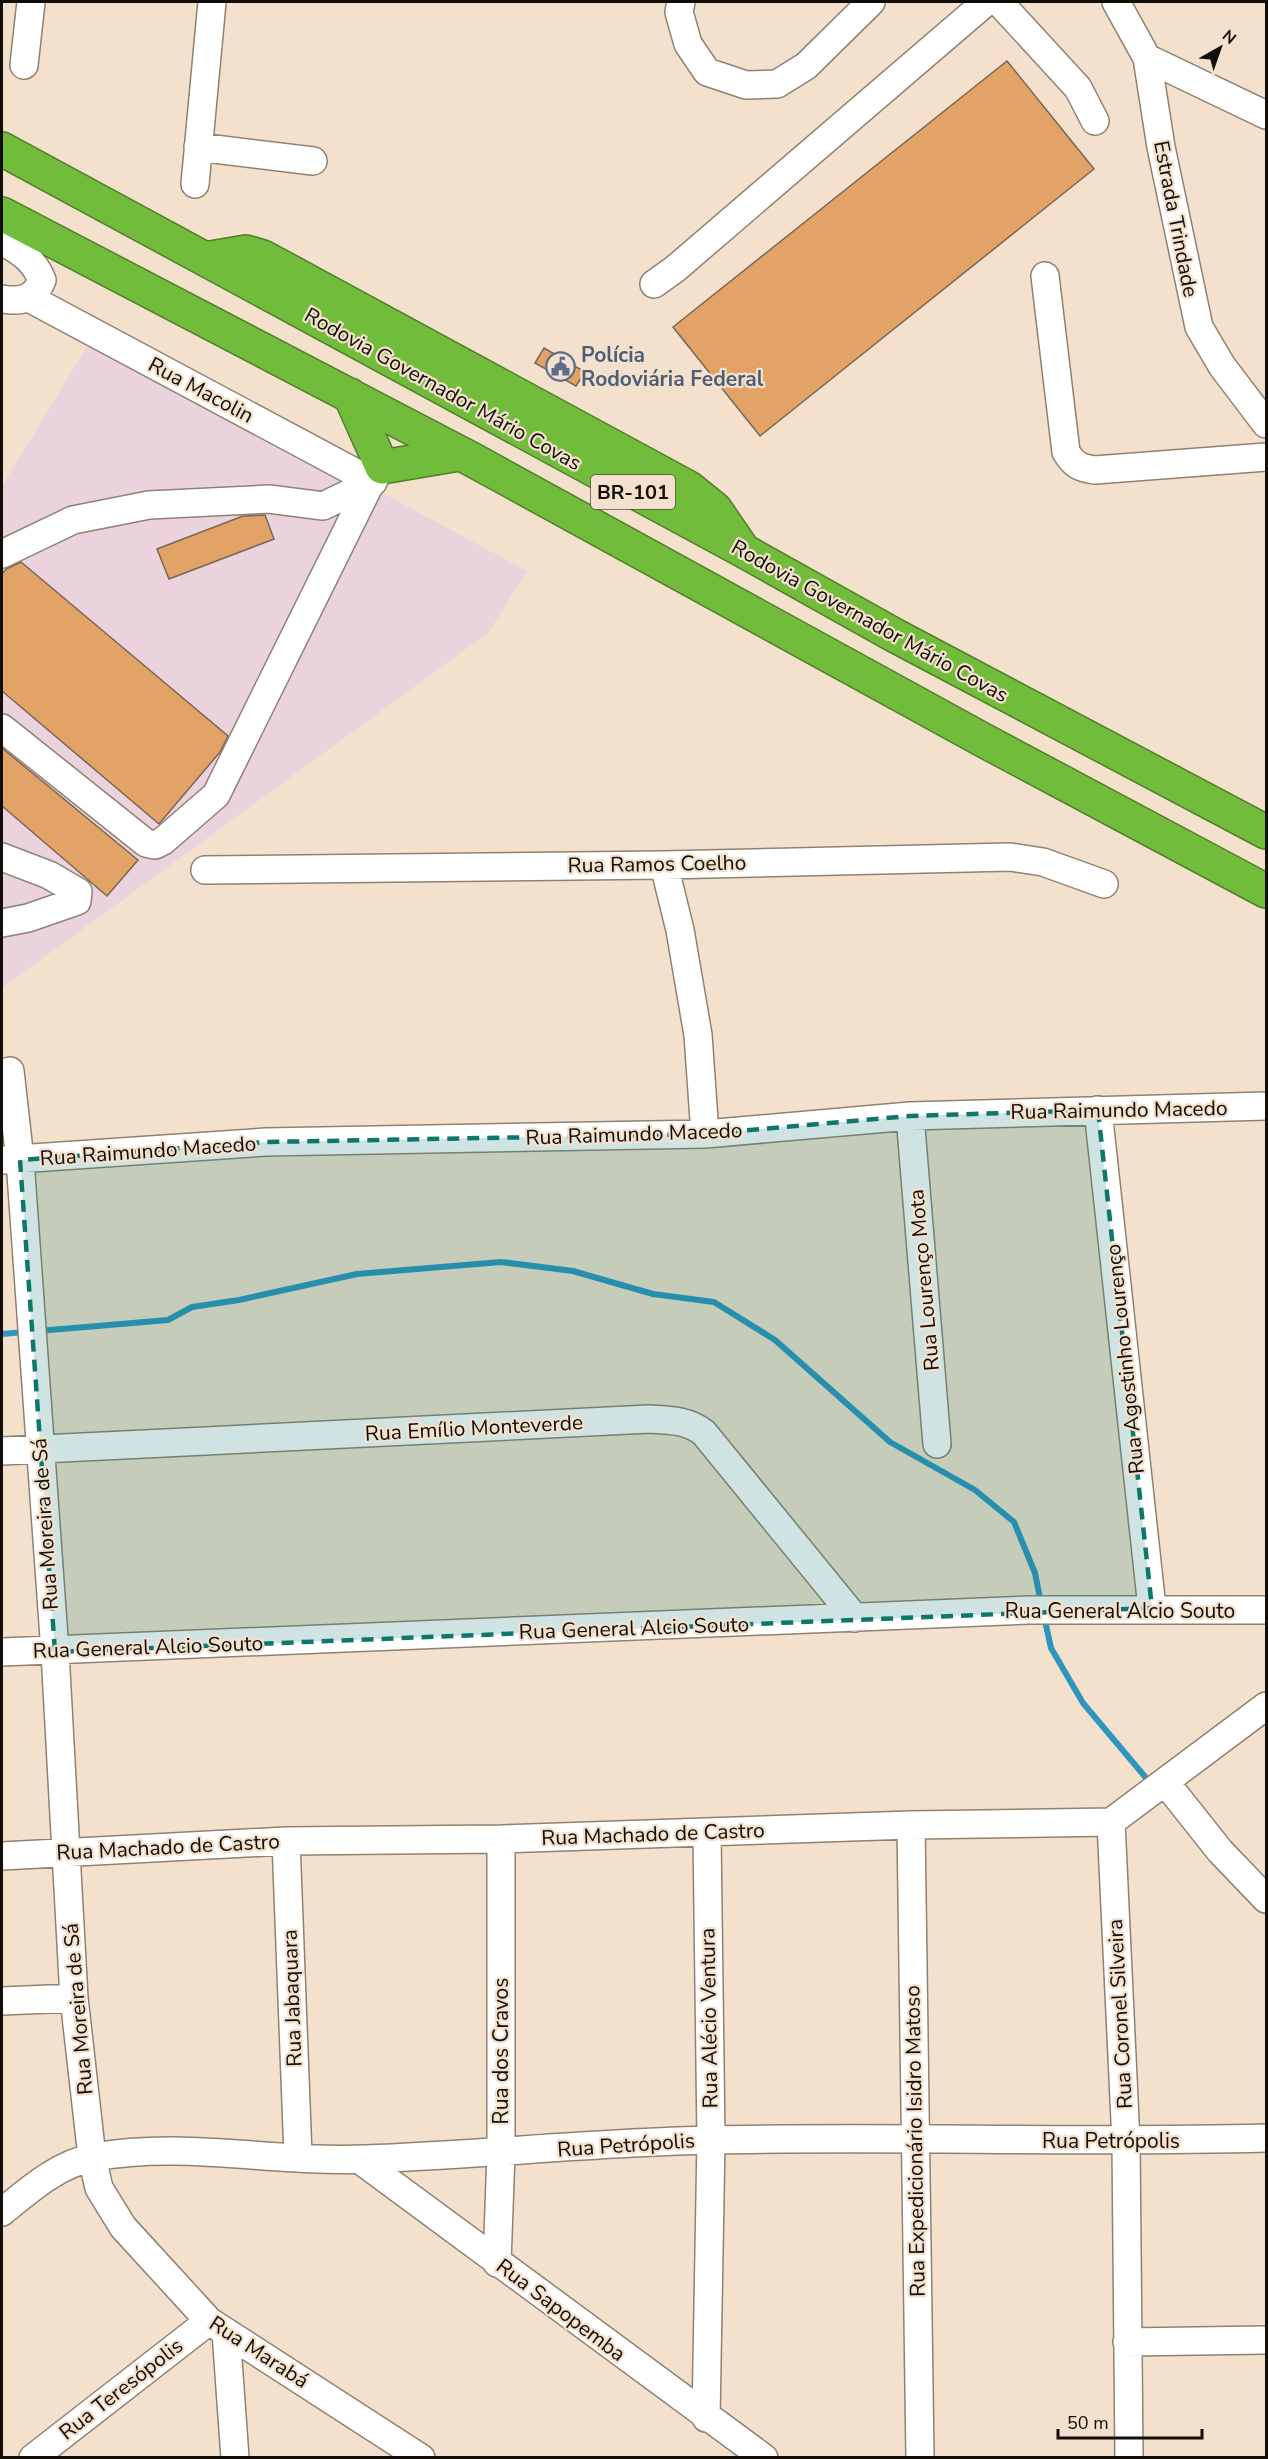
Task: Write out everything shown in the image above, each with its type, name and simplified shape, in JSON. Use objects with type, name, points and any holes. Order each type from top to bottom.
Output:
[{"type":"highway","name":"Rodovia Governador Mário Covas","points":[[2,149],[496,419],[744,551],[894,635],[1266,832]]},
{"type":"highway","name":"BR-101","points":[[2,214],[459,454],[983,740],[1266,891]]},
{"type":"highway","points":[[350,396],[377,474],[459,454]]},
{"type":"street","points":[[24,65],[31,2]]},
{"type":"street","points":[[195,184],[212,2]]},
{"type":"street","points":[[681,2],[679,12],[688,44],[707,72],[746,85],[777,84],[806,66],[870,2]]},
{"type":"street","points":[[654,284],[675,269],[986,2]]},
{"type":"street","points":[[999,2],[1078,88],[1095,122]]},
{"type":"street","name":"Estrada Trindade","points":[[1116,2],[1147,58],[1161,147],[1199,327],[1222,366],[1266,424]]},
{"type":"street","points":[[1147,58],[1266,115]]},
{"type":"street","points":[[198,147],[313,161]]},
{"type":"street","points":[[9,245],[36,265],[42,280],[38,290],[29,298]]},
{"type":"street","points":[[1045,276],[1066,452],[1072,463],[1082,468],[1105,469],[1266,457]]},
{"type":"street","name":"Rua Macolin","points":[[2,298],[15,301],[29,298],[377,474]]},
{"type":"street","points":[[2,554],[73,520],[149,504],[269,500],[323,506],[377,474]]},
{"type":"street","points":[[2,728],[146,843],[155,845],[163,841],[216,795],[262,698],[377,474]]},
{"type":"street","points":[[2,857],[49,875],[78,892],[77,901],[28,918],[2,923]]},
{"type":"street","name":"Rua Ramos Coelho","points":[[206,870],[664,865],[1010,857],[1043,862],[1104,884]]},
{"type":"street","points":[[664,865],[680,930],[698,1035],[705,1134]]},
{"type":"street","name":"Rua Moreira de Sá","points":[[10,1071],[11,1160],[34,1361],[55,1652],[74,1998],[92,2157]]},
{"type":"street","name":"Rua Raimundo Macedo","points":[[11,1160],[266,1142],[705,1134],[910,1116],[1266,1106]]},
{"type":"street","name":"Rua Agostinho Lourenço","points":[[1098,1110],[1152,1608]]},
{"type":"street","name":"Rua Lourenço Mota","points":[[910,1116],[938,1444]]},
{"type":"street","name":"Rua Emílio Monteverde","points":[[2,1450],[650,1419],[676,1420],[695,1426],[704,1433],[855,1618]]},
{"type":"street","name":"Rua General Alcio Souto","points":[[2,1652],[55,1652],[1042,1610],[1152,1608],[1266,1610]]},
{"type":"street","points":[[1111,1822],[1266,1706]]},
{"type":"street","points":[[1158,1789],[1266,1899]]},
{"type":"street","name":"Rua Machado de Castro","points":[[2,1856],[286,1841],[501,1839],[706,1834],[911,1825],[1111,1822]]},
{"type":"street","name":"Rua Coronel Silveira","points":[[1111,1822],[1126,2142],[1129,2457]]},
{"type":"street","name":"Rua Expedicionário Isidro Matoso","points":[[911,1825],[920,2457]]},
{"type":"street","name":"Rua Alécio Ventura","points":[[706,1834],[711,2140],[706,2418]]},
{"type":"street","name":"Rua dos Cravos","points":[[497,2263],[501,2153],[501,1839]]},
{"type":"street","name":"Rua Jabaquara","points":[[286,1841],[298,2156]]},
{"type":"street","points":[[2,2001],[74,1998]]},
{"type":"street","name":"Rua Petrópolis","points":[[2,2212],[50,2176],[92,2157],[127,2153],[215,2152],[360,2160],[711,2140],[1126,2142],[1266,2138]]},
{"type":"street","name":"Rua Marabá","points":[[92,2157],[99,2188],[109,2208],[144,2253],[217,2326],[421,2457]]},
{"type":"street","name":"Rua Sapopemba","points":[[360,2160],[706,2418],[764,2457]]},
{"type":"street","points":[[217,2326],[236,2457]]},
{"type":"street","name":"Rua Teresópolis","points":[[33,2457],[217,2326]]},
{"type":"street","points":[[1127,2342],[1266,2340]]},
{"type":"highlighted area","points":[[1098,1110],[1152,1608],[55,1652],[20,1160],[266,1142],[705,1134],[910,1116]]},
{"type":"shaded area","points":[[93,337],[527,571],[488,633],[2,988],[2,486]]},
{"type":"building","points":[[1007,61],[1094,169],[760,436],[673,327]]},
{"type":"building","name":"Polícia Rodoviária Federal","points":[[544,348],[585,372],[576,386],[535,363]]},
{"type":"building","points":[[265,515],[274,539],[169,579],[157,549],[243,516]]},
{"type":"building","points":[[21,562],[228,736],[220,752],[159,824],[2,691],[2,574],[6,569]]},
{"type":"building","points":[[2,748],[138,860],[107,896],[2,806]]},
{"type":"waterway","points":[[38,1331],[168,1320],[192,1307],[239,1300],[357,1274],[501,1262],[573,1271],[653,1294],[714,1302],[775,1340],[890,1442],[975,1490],[1014,1522],[1035,1573],[1041,1603]]},
{"type":"waterway","points":[[2,1334],[25,1332]]},
{"type":"waterway","points":[[1044,1616],[1051,1648],[1083,1703],[1152,1785]]},
{"type":"place","name":"Polícia Rodoviária Federal","points":[[560,367]]}]
